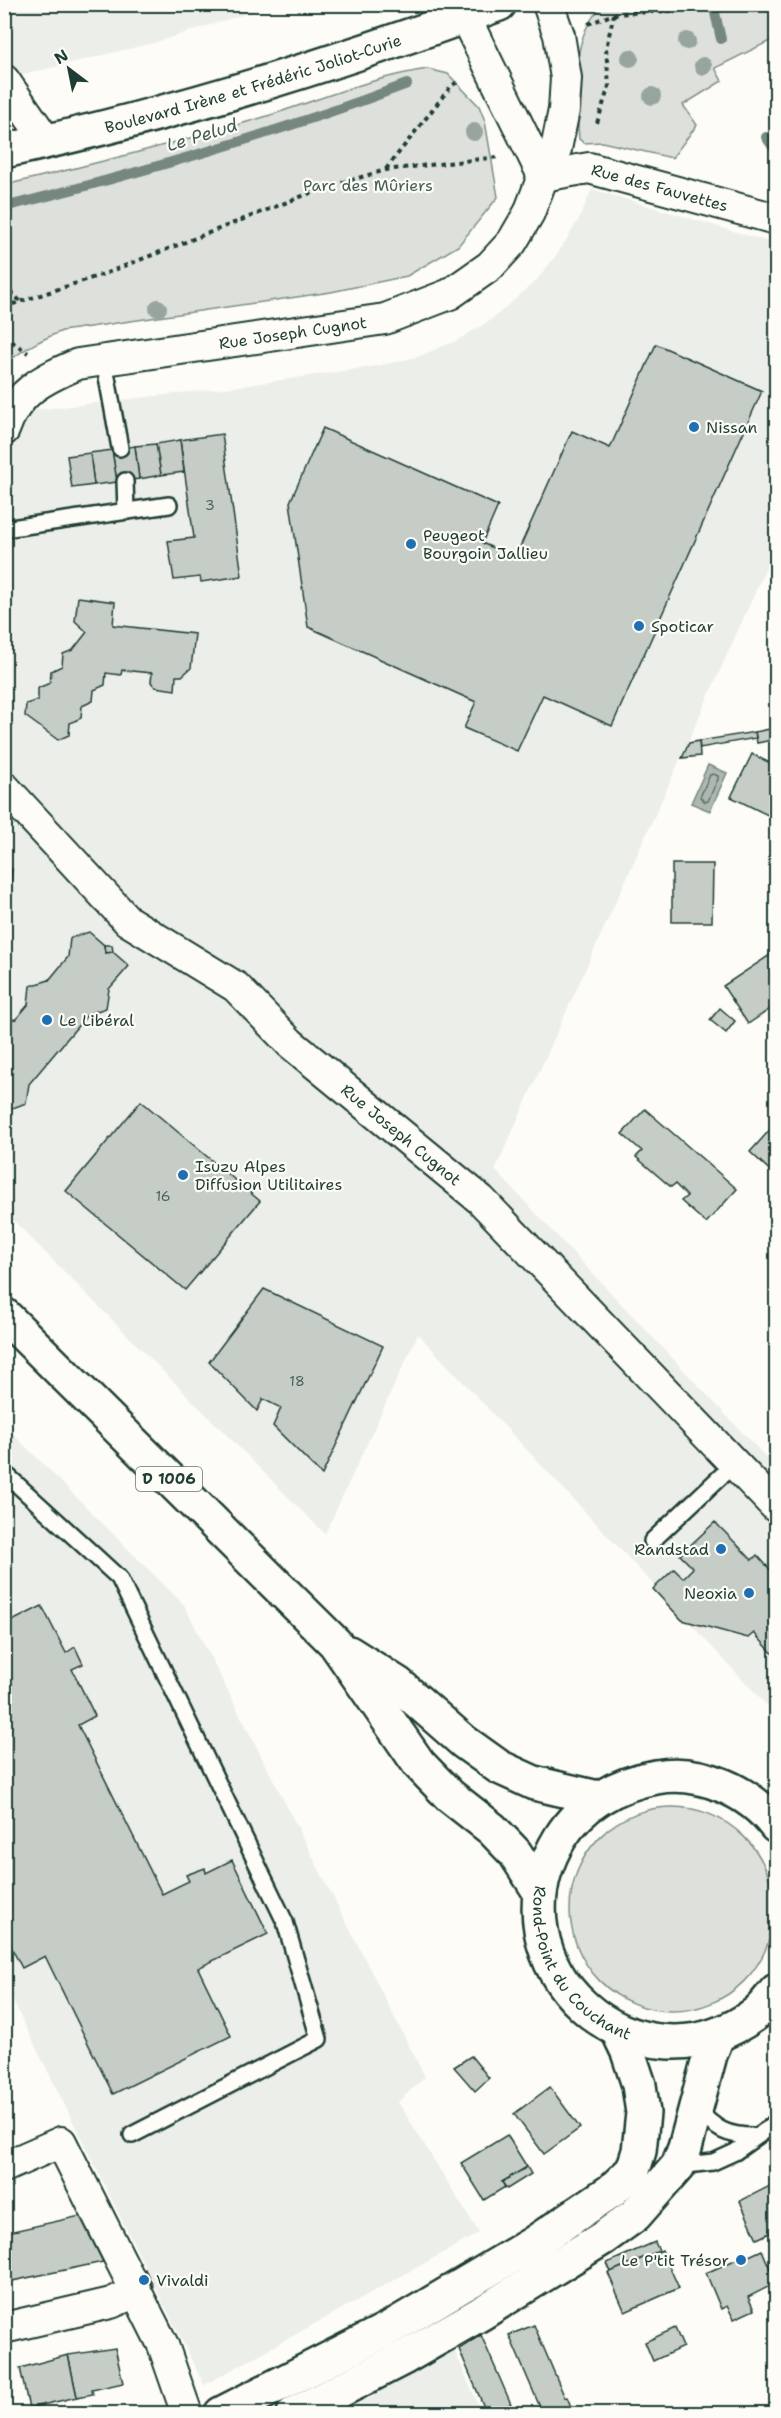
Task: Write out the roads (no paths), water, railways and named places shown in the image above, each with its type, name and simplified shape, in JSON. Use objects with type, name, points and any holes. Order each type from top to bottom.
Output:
[{"type":"main road","name":"Boulevard Irène et Frédéric Joliot-Curie","points":[[4,151],[161,113],[383,45],[499,4]]},
{"type":"main road","name":"D 1006","points":[[4,1315],[335,1644],[419,1764],[450,1796],[492,1829],[515,1853],[540,1892]]},
{"type":"main road","name":"D 1006","points":[[335,1644],[398,1684],[464,1742],[499,1767],[534,1783],[598,1798]]},
{"type":"main road","name":"Rond-Point du Couchant","points":[[777,1826],[767,1814],[738,1792],[704,1779],[667,1775],[631,1782],[598,1798],[570,1823],[550,1855],[540,1892],[540,1926],[548,1959],[565,1989],[589,2013],[618,2031],[650,2040],[685,2042],[718,2034],[755,2014],[777,1991]]},
{"type":"main road","points":[[220,2414],[400,2322],[543,2238],[619,2184],[633,2170],[639,2151],[643,2113],[639,2085],[618,2031]]},
{"type":"main road","points":[[294,2414],[405,2357],[603,2238],[635,2215],[678,2166],[718,2034]]},
{"type":"street","name":"Rue Joseph Cugnot","points":[[4,430],[10,411],[27,393],[49,376],[78,364],[385,319],[420,308],[450,294],[490,266],[512,242],[529,213],[556,149],[564,110],[566,78],[559,35],[548,4]]},
{"type":"street","points":[[465,17],[543,176]]},
{"type":"street","points":[[4,80],[47,142]]},
{"type":"street","name":"Rue des Fauvettes","points":[[543,176],[590,168],[777,219]]},
{"type":"street","name":"Rue Joseph Cugnot","points":[[4,787],[128,921],[236,987],[290,1043],[481,1200],[777,1508]]},
{"type":"street","points":[[4,2167],[61,2142],[163,2345],[187,2414]]},
{"type":"street","points":[[4,2328],[111,2302],[136,2292]]},
{"type":"lane","points":[[104,361],[120,448]]},
{"type":"lane","points":[[125,481],[126,512]]},
{"type":"lane","points":[[4,529],[169,505]]},
{"type":"lane","points":[[652,1541],[735,1463]]},
{"type":"lane","points":[[4,1478],[9,1477],[119,1578],[285,1922],[319,2040],[132,2135]]},
{"type":"lane","points":[[695,2107],[718,2129],[737,2137],[757,2136]]},
{"type":"lane","points":[[678,2166],[712,2162],[735,2152],[777,2123]]},
{"type":"water","points":[[708,765],[727,773],[710,811],[691,803]]},
{"type":"waterway","name":"Le Pelud","points":[[713,4],[721,39]]},
{"type":"waterway","name":"Le Pelud","points":[[4,207],[207,152],[308,120],[407,84]]},
{"type":"waterway","name":"Le Pelud","points":[[766,137],[776,151]]},
{"type":"place","name":"Nissan","points":[[694,427]]},
{"type":"place","name":"Peugeot Bourgoin Jallieu","points":[[411,544]]},
{"type":"place","name":"Spoticar","points":[[639,626]]},
{"type":"place","name":"Le Libéral","points":[[47,1020]]},
{"type":"place","name":"Isuzu Alpes Diffusion Utilitaires","points":[[183,1175]]},
{"type":"place","name":"Randstad","points":[[721,1549]]},
{"type":"place","name":"Neoxia","points":[[749,1593]]},
{"type":"place","name":"Le P'tit Trésor","points":[[741,2260]]},
{"type":"place","name":"Vivaldi","points":[[144,2280]]},
{"type":"park label","name":"Parc des Mûriers","points":[[368,185]]}]
